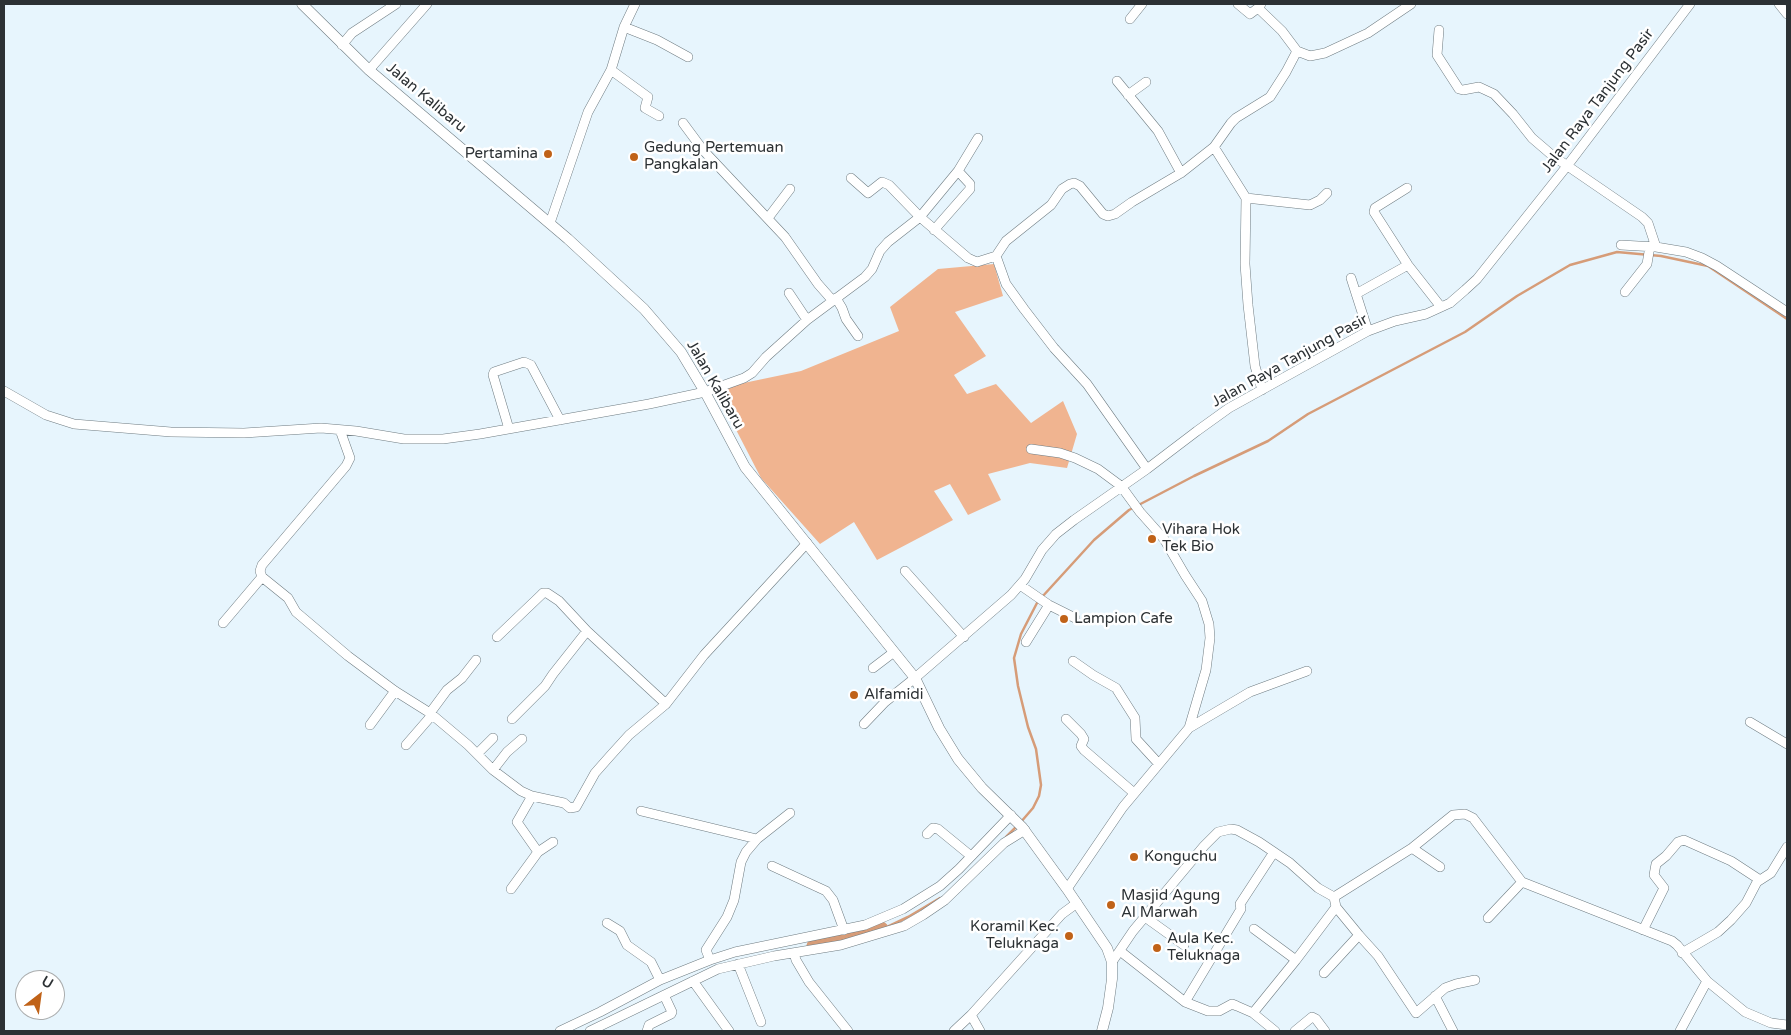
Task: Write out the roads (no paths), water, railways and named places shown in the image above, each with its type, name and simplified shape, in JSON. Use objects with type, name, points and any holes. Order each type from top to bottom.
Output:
[{"type":"main road","name":"Jalan Kalibaru","points":[[302,4],[369,70],[550,223],[644,309],[682,352],[745,467],[916,678],[938,728],[958,759],[982,788],[1024,828],[1068,888],[1107,948],[1112,962]]},
{"type":"main road","points":[[1102,1031],[1108,1008],[1112,962]]},
{"type":"street","points":[[342,45],[352,33],[396,4]]},
{"type":"street","points":[[369,70],[427,4]]},
{"type":"street","points":[[550,223],[588,112],[610,70],[624,27],[636,4]]},
{"type":"street","points":[[1130,19],[1142,4]]},
{"type":"street","points":[[1238,4],[1250,14],[1260,6],[1282,30],[1296,51],[1310,56],[1325,53],[1368,33],[1411,4]]},
{"type":"street","name":"Jalan Raya Tanjung Pasir","points":[[864,724],[885,702],[916,678],[1011,595],[1020,585],[1042,550],[1056,534],[1074,520],[1123,489],[1230,408],[1368,331],[1395,321],[1426,314],[1450,303],[1477,279],[1567,166],[1690,4]]},
{"type":"street","points":[[1779,4],[1787,14]]},
{"type":"street","points":[[624,27],[657,40],[688,57]]},
{"type":"street","points":[[1439,30],[1437,55],[1459,89],[1479,87],[1494,94],[1532,138],[1567,166],[1642,217],[1648,224],[1652,246],[1647,264],[1625,292]]},
{"type":"street","points":[[851,178],[868,193],[878,183],[885,183],[962,255],[977,262],[996,256],[1006,241],[1051,205],[1062,189],[1070,184],[1074,183],[1080,186],[1103,214],[1108,216],[1115,214],[1181,173],[1214,147],[1236,118],[1270,97],[1286,72],[1296,51]]},
{"type":"street","points":[[610,70],[645,93],[648,97],[645,108],[658,116]]},
{"type":"street","points":[[1117,81],[1158,131],[1181,173]]},
{"type":"street","points":[[1128,95],[1146,82]]},
{"type":"street","points":[[683,123],[702,150],[785,237],[818,284],[842,308],[846,319],[858,336]]},
{"type":"street","points":[[4,392],[46,415],[74,424],[171,432],[244,433],[322,428],[356,431],[404,439],[443,438],[509,429],[705,392],[744,378],[807,320],[865,277],[872,269],[880,251],[888,242],[920,217],[958,171],[978,138]]},
{"type":"street","points":[[1214,147],[1246,198],[1245,264],[1248,305],[1255,366],[1262,390]]},
{"type":"street","points":[[934,230],[971,186],[958,171]]},
{"type":"street","points":[[1407,188],[1374,208],[1374,212],[1408,265],[1441,307]]},
{"type":"street","points":[[768,218],[790,189]]},
{"type":"street","points":[[1246,198],[1310,205],[1320,200],[1327,193]]},
{"type":"street","points":[[1621,245],[1652,246],[1686,252],[1702,258],[1724,270],[1787,312]]},
{"type":"street","points":[[996,256],[1006,284],[1054,348],[1087,384],[1147,469]]},
{"type":"street","points":[[1356,294],[1408,265]]},
{"type":"street","points":[[1351,278],[1368,331]]},
{"type":"street","points":[[788,292],[807,320]]},
{"type":"street","points":[[509,429],[493,373],[524,362],[530,365],[560,420]]},
{"type":"street","points":[[340,430],[350,458],[346,466],[262,564],[260,571],[262,577],[288,598],[296,612],[348,656],[395,691],[431,714],[493,770],[521,791],[532,796],[564,803],[570,808],[576,807],[595,773],[628,735],[666,704],[704,656],[807,543]]},
{"type":"street","points":[[1031,449],[1075,458],[1098,469],[1123,489],[1164,539],[1202,601],[1210,638],[1206,670],[1189,728]]},
{"type":"street","points":[[905,571],[964,637]]},
{"type":"street","points":[[223,623],[262,577]]},
{"type":"street","points":[[1020,585],[1047,603],[1075,618]]},
{"type":"street","points":[[497,637],[543,593],[551,595],[559,600],[588,631],[666,704]]},
{"type":"street","points":[[1026,642],[1047,603]]},
{"type":"street","points":[[512,719],[546,686],[553,674],[588,631]]},
{"type":"street","points":[[874,668],[894,652]]},
{"type":"street","points":[[406,746],[447,690],[462,678],[476,660]]},
{"type":"street","points":[[1074,661],[1093,675],[1116,688],[1135,718],[1136,739],[1158,763]]},
{"type":"street","points":[[1068,888],[1123,807],[1189,728],[1250,692],[1307,671]]},
{"type":"street","points":[[370,725],[395,691]]},
{"type":"street","points":[[1066,719],[1084,739],[1081,746],[1084,750],[1134,793]]},
{"type":"street","points":[[1750,722],[1787,744]]},
{"type":"street","points":[[477,754],[493,738]]},
{"type":"street","points":[[493,770],[507,752],[522,739]]},
{"type":"street","points":[[532,796],[517,822],[538,852]]},
{"type":"street","points":[[642,811],[758,840]]},
{"type":"street","points":[[710,960],[706,950],[707,946],[727,917],[734,900],[743,857],[758,840],[790,813]]},
{"type":"street","points":[[1334,897],[1412,848],[1453,815],[1465,814],[1473,818],[1522,882],[1672,942],[1677,945],[1707,981],[1744,1012],[1771,1023],[1787,1025]]},
{"type":"street","points":[[560,1031],[660,980],[710,960],[735,952],[844,930],[883,918],[903,909],[940,886],[1013,817]]},
{"type":"street","points":[[927,834],[933,828],[938,830],[971,856]]},
{"type":"street","points":[[590,1031],[718,969],[774,956],[847,944],[897,929],[945,900],[1004,843],[1024,828]]},
{"type":"street","points":[[1112,962],[1133,931],[1204,846],[1218,832],[1237,830],[1290,863],[1318,888],[1334,897],[1336,907],[1358,935],[1378,956],[1416,1013],[1439,992],[1456,984],[1475,980]]},
{"type":"street","points":[[1643,930],[1664,888],[1654,875],[1656,864],[1678,842],[1684,840],[1731,861],[1760,880]]},
{"type":"street","points":[[511,889],[538,852],[552,842]]},
{"type":"street","points":[[1412,848],[1440,867]]},
{"type":"street","points":[[1682,953],[1718,932],[1746,903],[1756,884],[1771,873],[1787,848]]},
{"type":"street","points":[[1185,1002],[1241,909],[1240,904],[1274,852]]},
{"type":"street","points":[[772,866],[826,891],[833,900],[844,930]]},
{"type":"street","points":[[1488,918],[1522,882]]},
{"type":"street","points":[[954,1031],[971,1015],[1066,911],[1077,903]]},
{"type":"street","points":[[1253,1013],[1336,907]]},
{"type":"street","points":[[1146,917],[1184,945]]},
{"type":"street","points":[[607,923],[620,931],[627,945],[651,962],[660,980]]},
{"type":"street","points":[[1254,929],[1296,960]]},
{"type":"street","points":[[1324,973],[1358,935]]},
{"type":"street","points":[[1120,951],[1185,1002],[1208,1011],[1219,1011],[1232,1004],[1253,1013],[1275,1031]]},
{"type":"street","points":[[794,953],[809,982],[848,1031]]},
{"type":"street","points":[[738,964],[760,1022]]},
{"type":"street","points":[[693,981],[729,1031]]},
{"type":"street","points":[[1680,1031],[1707,981]]},
{"type":"street","points":[[647,1031],[649,1024],[672,1012],[664,995]]},
{"type":"street","points":[[1435,996],[1453,1031]]},
{"type":"street","points":[[971,1015],[980,1031]]},
{"type":"street","points":[[1295,1031],[1312,1017],[1316,1019],[1325,1031]]},
{"type":"waterway","points":[[1042,597],[1094,540],[1129,510],[1194,476],[1268,441],[1308,414],[1465,332],[1517,296],[1570,265],[1617,252],[1661,256],[1708,266],[1787,319]]},
{"type":"waterway","points":[[1020,823],[1033,808],[1039,796],[1041,785],[1036,749],[1028,727],[1018,686],[1014,658],[1021,634],[1038,601]]},
{"type":"waterway","points":[[1006,837],[1016,827]]},
{"type":"waterway","points":[[885,928],[940,898]]},
{"type":"waterway","points":[[814,946],[881,929]]},
{"type":"place","name":"Pertamina","points":[[548,154]]},
{"type":"place","name":"Gedung Pertemuan Pangkalan","points":[[634,157]]},
{"type":"place","name":"Vihara Hok Tek Bio","points":[[1152,539]]},
{"type":"place","name":"Lampion Cafe","points":[[1064,619]]},
{"type":"place","name":"Alfamidi","points":[[854,695]]},
{"type":"place","name":"Konguchu","points":[[1134,857]]},
{"type":"place","name":"Masjid Agung Al Marwah","points":[[1111,905]]},
{"type":"place","name":"Koramil Kec. Teluknaga","points":[[1069,936]]},
{"type":"place","name":"Aula Kec. Teluknaga","points":[[1157,948]]}]
